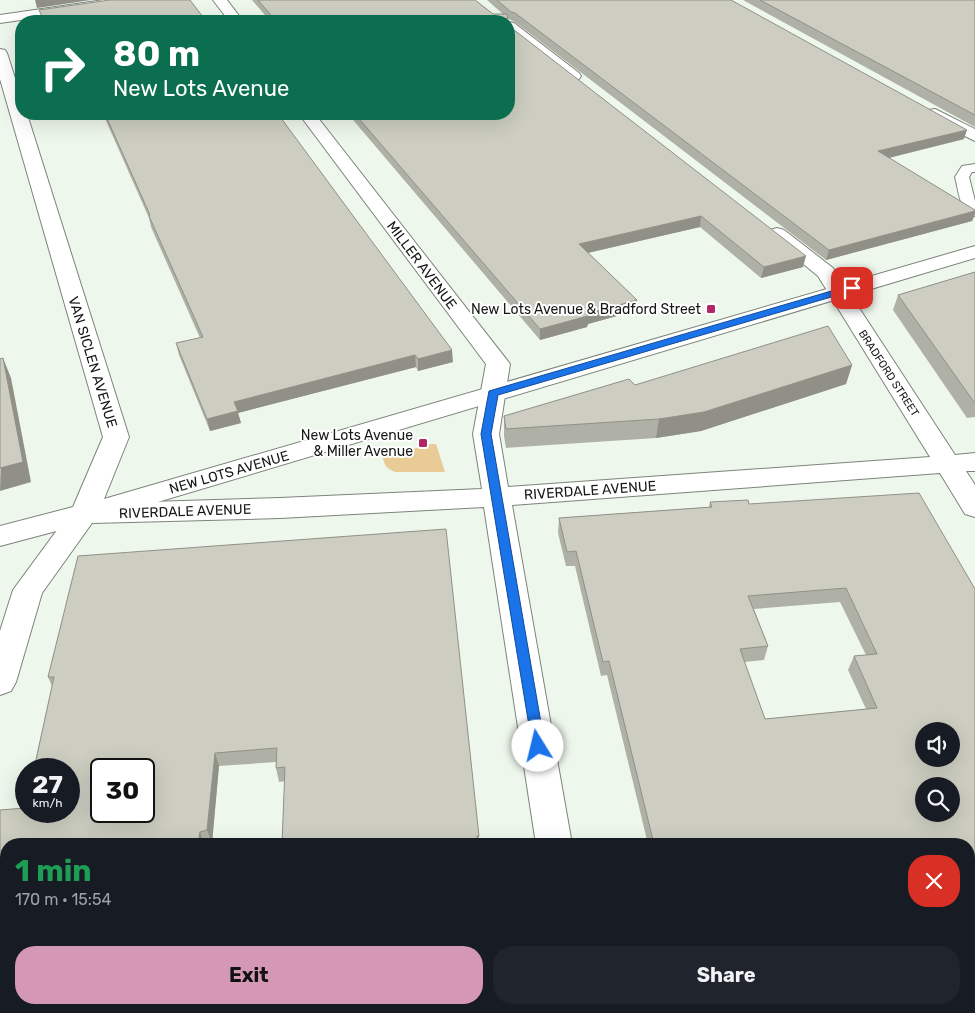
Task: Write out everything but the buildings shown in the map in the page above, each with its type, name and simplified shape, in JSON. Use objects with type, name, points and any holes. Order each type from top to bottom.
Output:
[{"type":"street","points":[[22,15],[133,0]]},
{"type":"street","points":[[220,0],[231,15]]},
{"type":"street","points":[[0,18],[15,16]]},
{"type":"street","points":[[515,31],[588,88]]},
{"type":"street","name":"VAN SICLEN AVENUE","points":[[0,53],[15,103]]},
{"type":"street","points":[[924,108],[975,136]]},
{"type":"street","name":"VAN SICLEN AVENUE","points":[[0,682],[28,590],[84,514],[116,437],[20,120]]},
{"type":"street","name":"MILLER AVENUE","points":[[312,120],[498,364],[486,434],[553,838]]},
{"type":"street","name":"BRADFORD STREET","points":[[762,222],[826,272],[975,507]]},
{"type":"street","name":"NEW LOTS AVENUE","points":[[0,536],[84,514],[380,428],[493,393],[975,252]]},
{"type":"street","name":"RIVERDALE AVENUE","points":[[84,514],[290,508],[497,496],[975,462]]},
{"type":"lane","points":[[975,168],[966,169],[962,177],[970,208],[975,212]]},
{"type":"shaded area","points":[[430,444],[436,444],[445,472],[395,472],[384,463],[383,458]]},
{"type":"place","name":"New Lots Avenue & Bradford Street","points":[[711,309]]},
{"type":"place","name":"New Lots Avenue & Miller Avenue","points":[[423,443]]},
{"type":"route","points":[[538,746],[486,434],[493,393],[852,288]]}]
